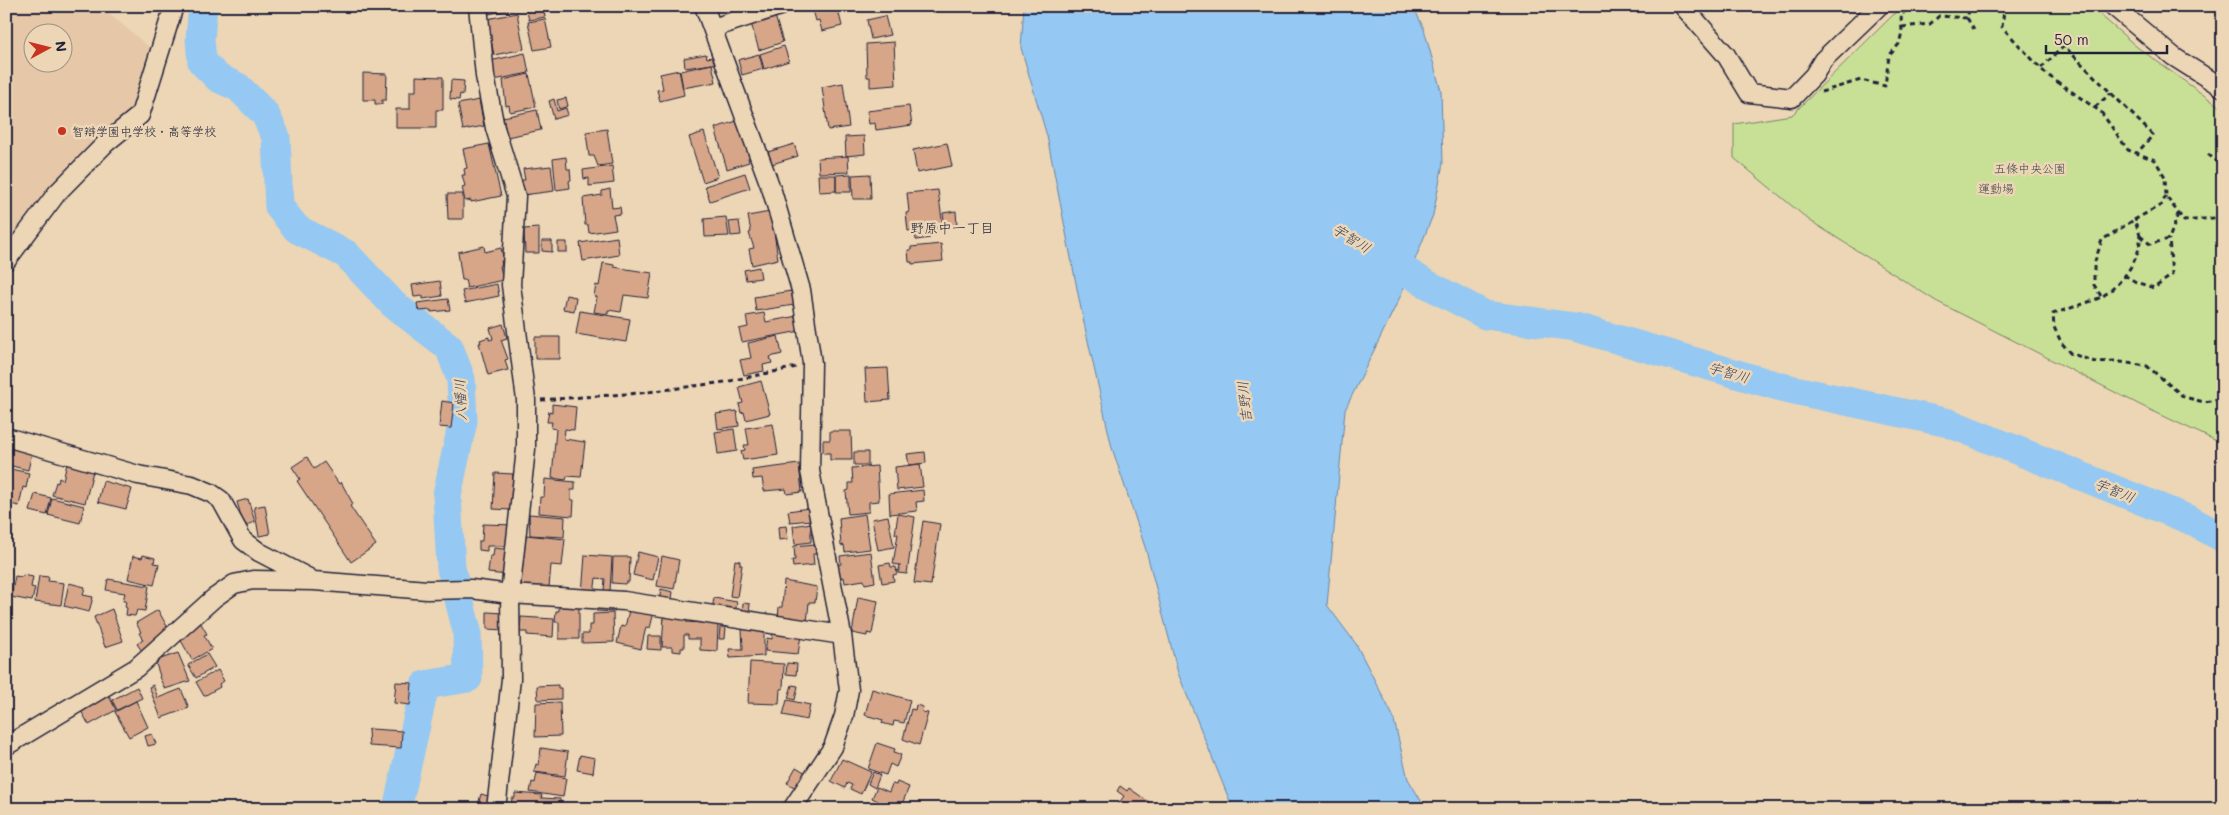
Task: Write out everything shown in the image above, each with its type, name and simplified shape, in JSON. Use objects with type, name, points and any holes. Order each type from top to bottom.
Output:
[{"type":"street","points":[[6,261],[57,193],[106,142],[140,115],[174,6]]},
{"type":"street","points":[[478,6],[485,76],[495,128],[516,196],[511,285],[526,400],[526,450],[510,594],[511,679],[496,809]]},
{"type":"street","points":[[704,6],[772,191],[801,290],[812,363],[810,471],[842,635],[849,690],[844,716],[833,747],[799,806]]},
{"type":"street","points":[[713,28],[780,6]]},
{"type":"street","points":[[1683,6],[1726,55],[1749,93],[1792,98],[1814,75],[1824,60],[1880,6]]},
{"type":"street","points":[[2114,6],[2174,56],[2223,88]]},
{"type":"street","points":[[6,437],[138,475],[192,485],[211,493],[220,500],[243,540],[259,552],[314,581]]},
{"type":"street","points":[[6,746],[136,668],[214,598],[234,584],[253,580],[314,581],[427,590],[471,589],[510,594],[624,601],[842,635]]},
{"type":"path","points":[[1816,93],[1861,80],[1886,86],[1888,56],[1900,44],[1902,27],[1900,15],[1911,6]]},
{"type":"path","points":[[1970,6],[1967,18],[1974,29]]},
{"type":"path","points":[[2001,6],[2004,10],[2002,27],[2040,68],[2101,112],[2128,150],[2155,160],[2165,177],[2166,196],[2184,222],[2223,217]]},
{"type":"path","points":[[1902,27],[1930,24],[1939,16],[1967,18]]},
{"type":"path","points":[[2040,68],[2064,46],[2153,135],[2137,153]]},
{"type":"path","points":[[2095,108],[2111,92]]},
{"type":"path","points":[[2208,154],[2223,167]]},
{"type":"path","points":[[2101,296],[2094,286],[2094,264],[2102,240],[2161,205],[2166,196]]},
{"type":"path","points":[[2124,274],[2136,282],[2154,288],[2172,275],[2169,239],[2178,214]]},
{"type":"path","points":[[2134,220],[2140,236],[2140,247],[2134,263],[2112,289],[2101,296],[2053,314],[2054,326],[2061,342],[2070,353],[2095,362],[2114,361],[2147,366],[2184,396],[2204,402],[2223,399]]},
{"type":"path","points":[[2140,236],[2150,244],[2169,239]]},
{"type":"path","points":[[526,400],[640,393],[716,384],[812,363]]},
{"type":"shaded area","name":"智辯学園中学校・高等学校","points":[[6,6],[100,6],[155,52],[138,112],[6,252]]},
{"type":"green space","name":"五條中央公園","points":[[1902,6],[2090,6],[2137,47],[2223,109],[2223,444],[2142,406],[1936,301],[1809,220],[1734,158],[1734,124],[1792,115]]},
{"type":"water","name":"吉野川","points":[[1024,6],[1413,6],[1424,29],[1441,91],[1443,163],[1433,215],[1400,297],[1345,410],[1327,605],[1356,644],[1393,716],[1408,779],[1426,809],[1233,809],[1178,673],[1146,550],[1112,448],[1082,314],[1047,136],[1021,48]]},
{"type":"building","points":[[488,6],[520,6],[521,7],[489,14]]},
{"type":"building","points":[[543,6],[545,17],[529,20],[526,8]]},
{"type":"building","points":[[812,6],[837,6],[842,26],[822,31],[819,20],[816,21]]},
{"type":"building","points":[[517,13],[524,49],[494,55],[487,19]]},
{"type":"building","points":[[774,13],[783,42],[759,50],[750,20]]},
{"type":"building","points":[[885,16],[890,35],[871,39],[867,20]]},
{"type":"building","points":[[545,19],[551,47],[534,50],[528,22]]},
{"type":"building","points":[[894,42],[896,85],[870,87],[870,77],[867,77],[866,44]]},
{"type":"building","points":[[784,46],[789,61],[764,69],[760,54]]},
{"type":"building","points":[[525,53],[529,73],[494,80],[490,61]]},
{"type":"building","points":[[706,54],[707,58],[717,56],[719,63],[685,68],[684,58]]},
{"type":"building","points":[[759,54],[763,69],[742,75],[738,60]]},
{"type":"building","points":[[712,64],[716,82],[683,88],[680,71]]},
{"type":"building","points":[[679,70],[684,95],[660,101],[657,90],[663,89],[660,74]]},
{"type":"building","points":[[363,73],[387,74],[386,100],[382,100],[382,104],[375,104],[375,100],[363,100]]},
{"type":"building","points":[[529,74],[536,107],[510,112],[509,105],[506,106],[503,80]]},
{"type":"building","points":[[416,76],[443,77],[443,110],[436,110],[436,128],[396,128],[396,109],[410,109],[410,91],[416,91]]},
{"type":"building","points":[[451,80],[464,81],[463,95],[460,94],[459,100],[450,99]]},
{"type":"building","points":[[843,83],[849,127],[828,130],[822,87]]},
{"type":"building","points":[[566,98],[568,106],[559,109],[557,100]]},
{"type":"building","points":[[554,99],[557,111],[566,108],[568,115],[554,119],[549,101]]},
{"type":"building","points":[[479,100],[484,126],[463,130],[458,104]]},
{"type":"building","points":[[909,106],[912,125],[876,130],[875,123],[869,124],[867,111]]},
{"type":"building","points":[[537,110],[541,130],[507,137],[503,117]]},
{"type":"building","points":[[740,120],[751,157],[748,158],[749,162],[727,169],[715,128]]},
{"type":"building","points":[[607,129],[612,164],[598,166],[594,156],[589,156],[586,132]]},
{"type":"building","points":[[704,132],[718,177],[703,182],[689,137]]},
{"type":"building","points":[[864,136],[865,154],[846,156],[845,137]]},
{"type":"building","points":[[947,143],[952,166],[917,173],[913,150]]},
{"type":"building","points":[[489,144],[501,196],[471,202],[471,200],[465,201],[462,187],[465,186],[462,175],[465,175],[464,169],[467,168],[463,149]]},
{"type":"building","points":[[794,144],[798,156],[772,164],[768,152]]},
{"type":"building","points":[[848,156],[849,172],[819,173],[818,158]]},
{"type":"building","points":[[566,157],[567,169],[570,169],[570,188],[556,190],[553,159]]},
{"type":"building","points":[[551,166],[554,191],[523,195],[521,180],[525,180],[523,169]]},
{"type":"building","points":[[612,166],[614,183],[589,186],[589,178],[584,179],[583,170]]},
{"type":"building","points":[[745,173],[750,188],[710,201],[705,186]]},
{"type":"building","points":[[851,174],[851,192],[836,192],[836,175]]},
{"type":"building","points":[[870,174],[871,199],[853,199],[852,175]]},
{"type":"building","points":[[818,175],[836,175],[836,191],[819,192]]},
{"type":"building","points":[[610,189],[612,208],[620,207],[621,214],[613,215],[616,229],[589,233],[588,225],[585,225],[583,198],[602,195],[602,191]]},
{"type":"building","points":[[938,190],[943,227],[929,229],[930,238],[916,240],[915,230],[908,231],[906,213],[909,212],[907,193]]},
{"type":"building","points":[[447,194],[463,194],[463,219],[448,219]]},
{"type":"building","points":[[956,211],[957,226],[945,228],[943,213]]},
{"type":"building","points":[[770,212],[777,232],[774,232],[778,259],[752,265],[749,249],[754,248],[749,233],[751,232],[748,216]]},
{"type":"building","points":[[726,217],[729,236],[705,237],[704,219]]},
{"type":"building","points":[[739,221],[741,235],[731,236],[729,222]]},
{"type":"building","points":[[539,228],[539,253],[525,253],[524,229]]},
{"type":"building","points":[[617,237],[619,255],[583,261],[580,243]]},
{"type":"building","points":[[542,241],[552,241],[552,252],[542,251]]},
{"type":"building","points":[[558,242],[567,242],[567,252],[558,252]]},
{"type":"building","points":[[941,244],[943,261],[912,264],[912,262],[909,262],[908,250],[911,250],[911,247]]},
{"type":"building","points":[[484,246],[485,252],[501,248],[504,261],[501,261],[502,266],[500,266],[503,280],[467,288],[465,280],[462,280],[458,252]]},
{"type":"building","points":[[603,263],[614,265],[614,267],[652,273],[648,298],[624,295],[621,312],[608,310],[608,314],[594,312],[597,297],[594,296],[596,285],[599,286]]},
{"type":"building","points":[[759,267],[761,278],[746,280],[744,270]]},
{"type":"building","points":[[440,281],[442,296],[423,299],[423,296],[414,297],[412,285]]},
{"type":"building","points":[[497,284],[499,296],[465,303],[462,291]]},
{"type":"building","points":[[791,291],[794,305],[756,311],[754,297]]},
{"type":"building","points":[[566,295],[576,297],[574,311],[563,309]]},
{"type":"building","points":[[448,299],[450,310],[431,312],[431,310],[420,311],[418,309],[417,303]]},
{"type":"building","points":[[580,311],[630,319],[626,342],[576,334]]},
{"type":"building","points":[[764,313],[766,322],[797,316],[800,331],[742,342],[739,329],[748,327],[746,316]]},
{"type":"building","points":[[503,324],[507,338],[501,340],[508,359],[505,360],[508,370],[488,375],[479,343],[481,343],[480,340],[489,337],[489,340],[493,339],[490,328]]},
{"type":"building","points":[[778,336],[782,354],[770,357],[772,363],[763,365],[764,371],[744,375],[740,360],[751,358],[748,343]]},
{"type":"building","points":[[535,337],[560,337],[560,359],[535,359]]},
{"type":"building","points":[[888,368],[890,400],[867,402],[865,369]]},
{"type":"building","points":[[761,381],[770,414],[746,420],[744,412],[741,413],[739,404],[743,403],[739,387]]},
{"type":"building","points":[[442,401],[454,403],[451,428],[439,427]]},
{"type":"building","points":[[552,404],[576,407],[574,430],[565,429],[564,439],[585,442],[581,477],[567,476],[566,480],[552,478],[556,429],[551,428],[552,422],[547,422],[549,411],[552,412]]},
{"type":"building","points":[[737,411],[739,426],[718,429],[716,414]]},
{"type":"building","points":[[773,424],[778,455],[743,460],[741,451],[745,450],[744,445],[749,445],[746,428]]},
{"type":"building","points":[[734,429],[737,451],[718,454],[715,432]]},
{"type":"building","points":[[830,431],[851,431],[852,460],[830,460],[830,453],[823,453],[823,440],[830,440]]},
{"type":"building","points":[[12,447],[32,453],[28,470],[8,465]]},
{"type":"building","points":[[854,452],[868,452],[868,465],[854,465]]},
{"type":"building","points":[[925,452],[926,463],[909,465],[907,454]]},
{"type":"building","points":[[307,457],[314,469],[324,462],[339,484],[341,482],[353,504],[350,506],[376,545],[351,562],[297,481],[300,479],[292,467]]},
{"type":"building","points":[[67,464],[93,471],[85,503],[52,495],[56,482],[58,483],[59,478],[63,480]]},
{"type":"building","points":[[799,464],[802,492],[787,494],[786,489],[764,491],[762,478],[753,479],[752,470]]},
{"type":"building","points":[[920,464],[923,487],[897,490],[895,467]]},
{"type":"building","points":[[877,466],[879,501],[869,502],[869,512],[848,514],[846,491],[849,490],[849,483],[853,483],[852,468]]},
{"type":"building","points":[[6,468],[29,473],[26,488],[23,487],[19,506],[6,503]]},
{"type":"building","points":[[495,473],[513,474],[511,510],[493,509]]},
{"type":"building","points":[[545,479],[575,482],[575,490],[571,490],[571,500],[574,500],[573,516],[539,513],[540,497],[544,497]]},
{"type":"building","points":[[103,481],[132,489],[126,509],[98,502]]},
{"type":"building","points":[[923,490],[924,501],[916,502],[917,511],[890,514],[889,494]]},
{"type":"building","points":[[35,494],[51,498],[47,515],[30,511]]},
{"type":"building","points":[[52,498],[84,506],[80,523],[48,515]]},
{"type":"building","points":[[248,499],[255,522],[244,526],[237,502]]},
{"type":"building","points":[[265,505],[270,534],[259,536],[254,507]]},
{"type":"building","points":[[809,508],[811,520],[790,522],[788,511]]},
{"type":"building","points":[[529,514],[565,517],[564,537],[530,535]]},
{"type":"building","points":[[865,514],[870,549],[845,552],[844,545],[841,546],[839,518]]},
{"type":"building","points":[[898,514],[915,517],[907,574],[898,573],[900,565],[893,564],[898,534],[895,534]]},
{"type":"building","points":[[888,516],[894,547],[878,550],[872,519]]},
{"type":"building","points":[[923,521],[940,524],[931,585],[914,583]]},
{"type":"building","points":[[811,523],[811,542],[795,544],[793,526]]},
{"type":"building","points":[[483,524],[514,525],[507,546],[487,546],[487,551],[479,550],[479,541],[482,541]]},
{"type":"building","points":[[786,526],[788,539],[779,540],[778,527]]},
{"type":"building","points":[[526,535],[565,539],[562,566],[551,565],[549,587],[541,587],[541,593],[520,591]]},
{"type":"building","points":[[815,544],[816,554],[813,554],[814,565],[793,567],[792,560],[795,560],[794,546]]},
{"type":"building","points":[[494,548],[511,550],[508,575],[488,573],[490,556],[493,556]]},
{"type":"building","points":[[638,552],[658,557],[653,580],[633,575]]},
{"type":"building","points":[[871,552],[875,582],[865,584],[864,580],[845,583],[844,577],[837,578],[835,565],[841,564],[840,556]]},
{"type":"building","points":[[143,555],[155,558],[154,563],[159,564],[154,585],[128,579],[133,556],[142,558]]},
{"type":"building","points":[[585,555],[612,557],[610,591],[604,591],[605,579],[596,578],[594,595],[582,594]]},
{"type":"building","points":[[662,556],[679,560],[674,589],[657,586]]},
{"type":"building","points":[[613,557],[630,557],[629,582],[625,584],[612,583]]},
{"type":"building","points":[[735,560],[740,561],[740,565],[742,565],[737,597],[730,596]]},
{"type":"building","points":[[890,563],[891,567],[896,567],[897,574],[893,575],[894,581],[882,583],[879,565]]},
{"type":"building","points":[[23,575],[33,577],[31,587],[35,588],[32,601],[11,597],[15,576],[22,577]]},
{"type":"building","points":[[39,576],[49,577],[48,581],[64,583],[61,605],[35,602]]},
{"type":"building","points":[[108,579],[149,586],[145,611],[137,610],[135,616],[126,615],[126,601],[123,601],[125,593],[106,590]]},
{"type":"building","points":[[784,581],[817,587],[815,602],[809,602],[807,623],[778,620],[779,607],[782,607]]},
{"type":"building","points":[[69,583],[85,587],[83,595],[93,597],[89,612],[64,606]]},
{"type":"building","points":[[661,589],[673,592],[671,605],[659,602]]},
{"type":"building","points":[[858,597],[878,601],[872,634],[867,633],[867,636],[852,633]]},
{"type":"building","points":[[714,598],[737,602],[735,613],[712,610]]},
{"type":"building","points":[[559,603],[579,603],[579,639],[559,639],[559,622],[555,622],[556,611],[559,611]]},
{"type":"building","points":[[743,603],[750,604],[749,614],[742,614]]},
{"type":"building","points":[[597,604],[616,605],[615,612],[596,611]]},
{"type":"building","points":[[630,606],[654,612],[650,628],[646,627],[641,649],[617,643],[621,626],[625,627]]},
{"type":"building","points":[[112,609],[123,641],[105,647],[94,617]]},
{"type":"building","points":[[158,610],[169,630],[158,636],[161,640],[142,651],[137,644],[143,640],[136,623]]},
{"type":"building","points":[[487,612],[504,613],[504,630],[487,629]]},
{"type":"building","points":[[613,613],[614,642],[582,643],[582,634],[589,634],[589,625],[593,625],[593,614]]},
{"type":"building","points":[[664,615],[686,616],[686,622],[718,624],[717,651],[700,650],[700,639],[688,639],[688,635],[684,635],[684,648],[681,648],[681,652],[672,651],[672,647],[662,647]]},
{"type":"building","points":[[521,617],[554,619],[553,637],[527,635],[527,632],[520,632]]},
{"type":"building","points":[[199,620],[207,634],[204,635],[212,649],[192,660],[179,637],[193,630],[190,625]]},
{"type":"building","points":[[720,627],[726,627],[725,639],[719,639]]},
{"type":"building","points":[[764,628],[764,656],[730,658],[729,649],[743,649],[742,629]]},
{"type":"building","points":[[773,631],[801,635],[798,654],[765,651],[767,638],[772,639]]},
{"type":"building","points":[[648,636],[661,636],[661,650],[647,649]]},
{"type":"building","points":[[178,653],[190,681],[165,689],[159,677],[155,661]]},
{"type":"building","points":[[207,654],[215,667],[196,678],[188,665]]},
{"type":"building","points":[[750,662],[784,664],[783,689],[780,689],[779,704],[748,703]]},
{"type":"building","points":[[787,663],[797,664],[796,675],[786,674]]},
{"type":"building","points":[[218,670],[224,681],[219,684],[220,687],[204,696],[196,682]]},
{"type":"building","points":[[396,682],[412,683],[410,705],[394,703]]},
{"type":"building","points":[[153,685],[158,698],[181,689],[189,708],[161,718],[149,687]]},
{"type":"building","points":[[558,685],[558,688],[561,688],[561,699],[538,700],[537,686]]},
{"type":"building","points":[[792,685],[798,686],[795,700],[788,698]]},
{"type":"building","points":[[137,687],[142,698],[117,710],[112,700]]},
{"type":"building","points":[[872,689],[910,700],[904,723],[894,721],[893,726],[882,723],[883,720],[865,715]]},
{"type":"building","points":[[107,692],[116,710],[89,725],[79,707]]},
{"type":"building","points":[[787,700],[810,705],[807,720],[783,715]]},
{"type":"building","points":[[136,701],[148,727],[129,737],[115,712]]},
{"type":"building","points":[[560,702],[561,736],[535,737],[536,703]]},
{"type":"building","points":[[916,705],[923,707],[922,712],[928,713],[919,745],[903,739],[911,709],[915,710]]},
{"type":"building","points":[[368,730],[402,731],[401,748],[369,746]]},
{"type":"building","points":[[152,734],[156,744],[148,746],[145,736]]},
{"type":"building","points":[[877,743],[895,749],[894,752],[901,755],[896,767],[890,764],[886,775],[868,769]]},
{"type":"building","points":[[541,748],[568,752],[565,776],[534,772],[536,764],[539,765]]},
{"type":"building","points":[[580,755],[595,758],[593,773],[577,770]]},
{"type":"building","points":[[842,759],[871,772],[861,794],[850,789],[852,785],[847,783],[845,788],[831,781]]},
{"type":"building","points":[[796,767],[806,773],[798,789],[787,783]]},
{"type":"building","points":[[873,772],[880,775],[875,788],[868,784]]},
{"type":"building","points":[[537,773],[566,778],[563,797],[530,792],[532,782],[535,783]]},
{"type":"building","points":[[897,782],[909,787],[900,809],[882,809],[883,805],[872,798],[877,787],[889,792],[892,784],[896,785]]},
{"type":"building","points":[[1120,786],[1127,791],[1129,788],[1159,809],[1115,809],[1124,796],[1117,791]]},
{"type":"building","points":[[515,793],[542,795],[541,798],[560,799],[560,809],[504,809],[504,807],[511,807],[512,798],[515,798]]},
{"type":"building","points":[[481,794],[492,797],[492,809],[477,809]]},
{"type":"waterway","name":"八幡川","points":[[203,6],[200,39],[202,62],[218,78],[238,87],[265,114],[276,137],[279,207],[297,229],[346,254],[394,305],[449,347],[461,379],[463,421],[447,495],[451,568],[467,631],[468,678],[425,685],[397,809]]},
{"type":"waterway","name":"宇智川","points":[[1377,253],[1423,282],[1485,315],[1575,327],[1785,388],[1949,423],[2190,520],[2223,538]]},
{"type":"place","name":"智辯学園中学校・高等学校","points":[[62,131]]},
{"type":"district","name":"野原中一丁目","points":[[952,227]]},
{"type":"park label","name":"運動場","points":[[1996,188]]}]
